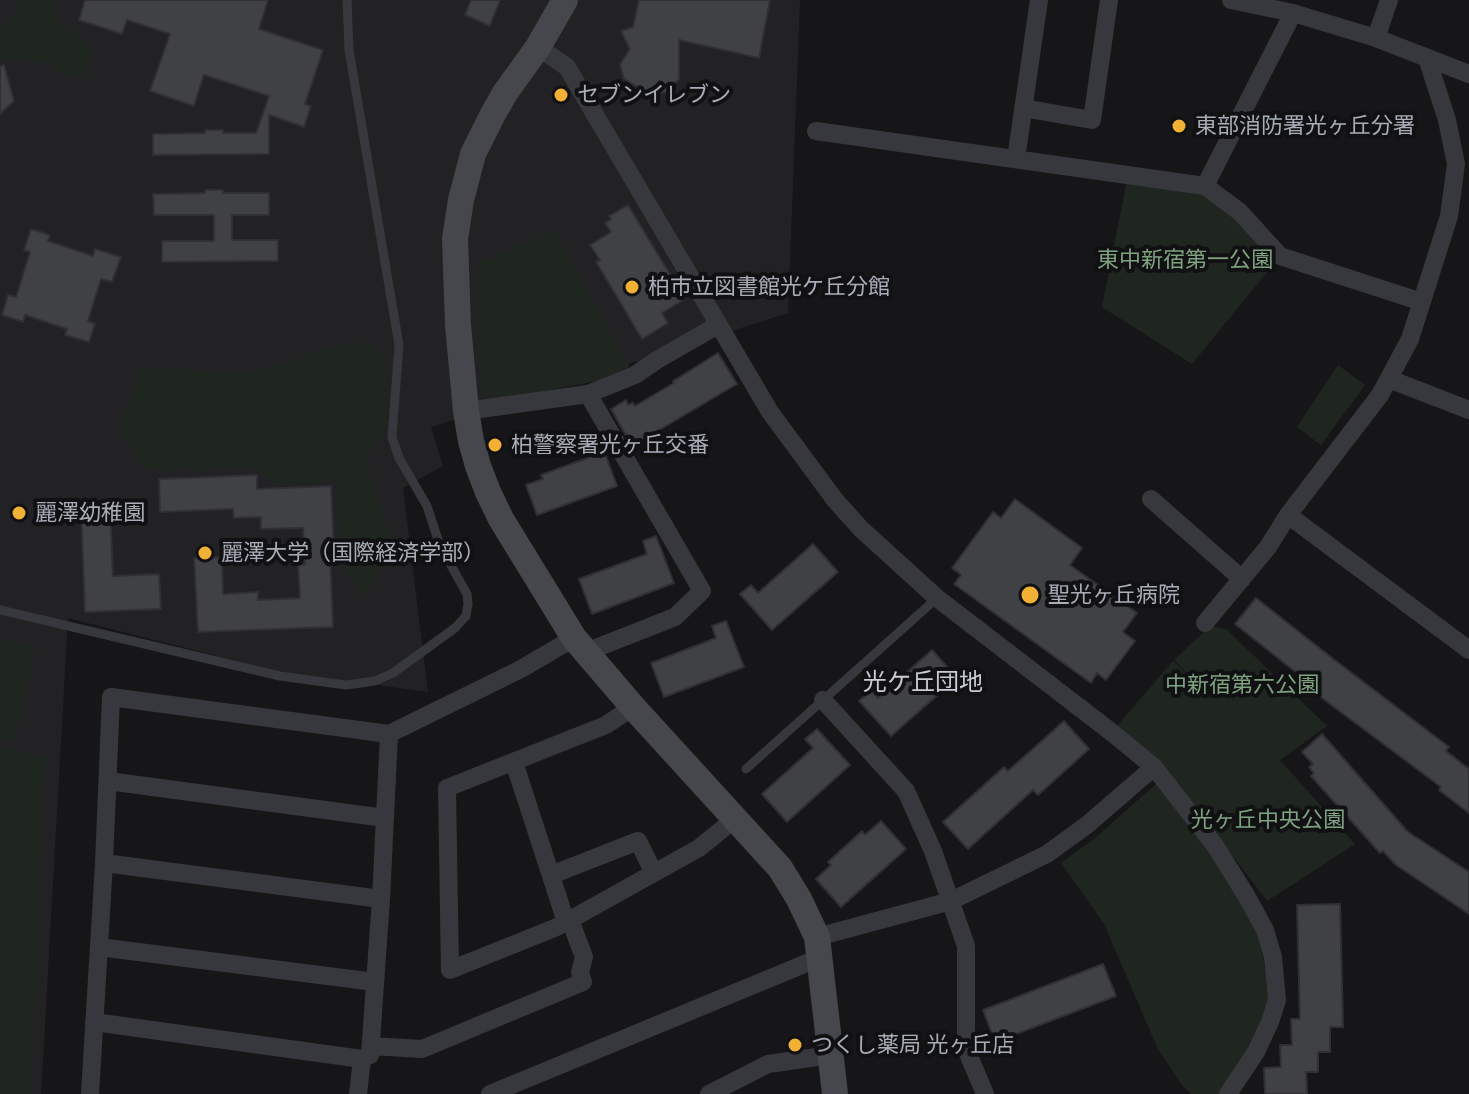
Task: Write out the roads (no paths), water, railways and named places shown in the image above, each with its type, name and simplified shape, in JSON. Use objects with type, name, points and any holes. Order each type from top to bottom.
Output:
[{"type":"street","points":[[565,0],[493,114],[473,154],[461,200],[455,239],[458,325],[466,411],[474,454],[501,519],[580,645],[780,868],[799,899],[818,947],[835,1094]]},
{"type":"street","points":[[1016,159],[1039,0]]},
{"type":"street","points":[[1023,108],[1092,120],[1109,0]]},
{"type":"street","points":[[1231,0],[1293,13],[1376,38],[1469,74]]},
{"type":"street","points":[[1376,38],[1389,0]]},
{"type":"street","points":[[1205,186],[1293,13]]},
{"type":"street","points":[[538,47],[567,67],[573,76],[770,412],[835,500],[861,529],[937,598],[1154,767],[1216,847],[1265,930],[1273,957],[1277,1000],[1256,1052],[1228,1094]]},
{"type":"street","points":[[1205,623],[1268,547],[1288,515],[1380,395],[1410,339],[1449,216],[1456,164],[1447,120],[1427,58]]},
{"type":"street","points":[[816,131],[1205,186],[1240,212],[1280,256],[1422,302]]},
{"type":"street","points":[[466,411],[588,394],[635,375],[718,325]]},
{"type":"street","points":[[1389,379],[1469,410]]},
{"type":"street","points":[[90,1094],[111,697],[389,734],[521,669],[580,645],[675,617],[702,591],[588,394]]},
{"type":"street","points":[[1151,499],[1242,579]]},
{"type":"street","points":[[1288,515],[1469,650]]},
{"type":"street","points":[[823,700],[906,791],[933,851],[966,946],[966,1049],[985,1094]]},
{"type":"street","points":[[633,707],[606,725],[447,788],[450,970],[568,921],[699,848],[736,818]]},
{"type":"street","points":[[358,1094],[375,982],[389,734]]},
{"type":"street","points":[[94,1022],[366,1052],[422,1049],[583,982],[580,972],[584,957],[551,875],[514,762]]},
{"type":"street","points":[[501,1092],[818,947],[951,901],[1047,854],[1087,825],[1154,767]]},
{"type":"street","points":[[108,781],[385,818]]},
{"type":"street","points":[[551,875],[638,841],[654,873]]},
{"type":"street","points":[[104,863],[381,899]]},
{"type":"street","points":[[99,947],[375,982]]},
{"type":"street","points":[[709,1094],[768,1064],[831,1055]]},
{"type":"lane","points":[[0,610],[280,676],[346,685],[375,681],[393,673],[455,628],[466,616],[467,594],[435,537],[427,506],[399,458],[392,437],[399,345],[349,50],[347,0]]},
{"type":"lane","points":[[746,769],[937,598]]},
{"type":"place","name":"セブンイレブン","points":[[561,95]]},
{"type":"place","name":"東部消防署光ヶ丘分署","points":[[1179,126]]},
{"type":"place","name":"柏市立図書館光ケ丘分館","points":[[632,287]]},
{"type":"place","name":"柏警察署光ヶ丘交番","points":[[495,445]]},
{"type":"place","name":"麗澤幼稚園","points":[[19,513]]},
{"type":"place","name":"麗澤大学（国際経済学部）","points":[[205,553]]},
{"type":"place","name":"聖光ヶ丘病院","points":[[1030,595]]},
{"type":"place","name":"つくし薬局 光ヶ丘店","points":[[795,1045]]},
{"type":"district","name":"光ケ丘団地","points":[[923,683]]},
{"type":"park label","name":"東中新宿第一公園","points":[[1185,260]]},
{"type":"park label","name":"中新宿第六公園","points":[[1242,685]]},
{"type":"park label","name":"光ヶ丘中央公園","points":[[1268,820]]}]
